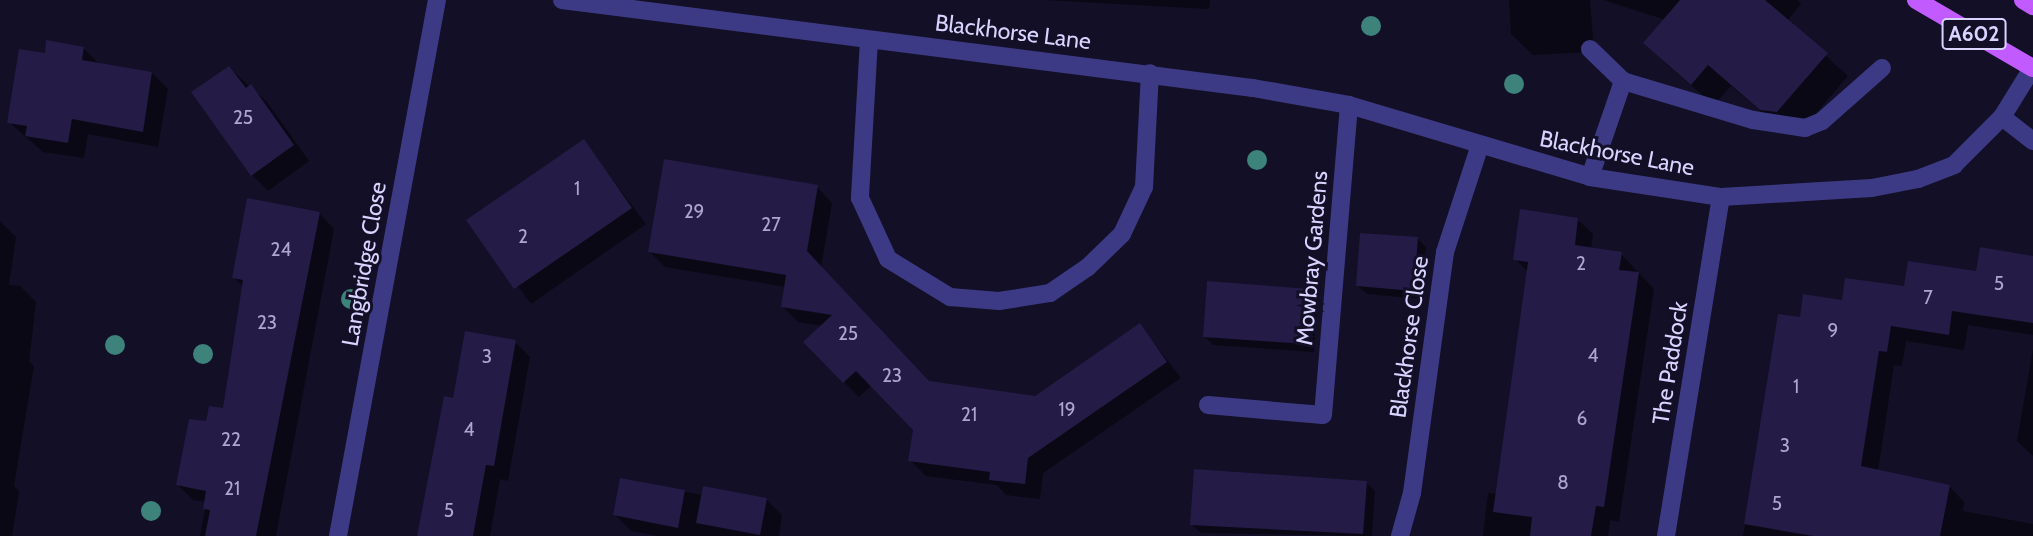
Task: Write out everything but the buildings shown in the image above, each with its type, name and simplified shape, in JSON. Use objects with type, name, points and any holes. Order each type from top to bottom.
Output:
[{"type":"main road","name":"A602","points":[[1916,0],[2033,68]]},
{"type":"main road","name":"A602","points":[[2023,0],[2033,6]]},
{"type":"street","name":"Langbridge Close","points":[[338,536],[438,0]]},
{"type":"street","name":"Blackhorse Lane","points":[[562,0],[626,5],[869,40],[1150,74],[1349,105],[1479,148],[1590,177],[1721,197],[1828,193],[1918,179],[1954,165],[2002,117],[2033,68]]},
{"type":"street","points":[[869,40],[860,198],[888,259],[950,297],[999,301],[1050,293],[1088,267],[1122,234],[1144,187],[1150,74]]},
{"type":"street","points":[[1590,49],[1623,81],[1753,120],[1805,128],[1822,121],[1882,68]]},
{"type":"street","points":[[1590,177],[1623,81]]},
{"type":"street","name":"Mowbray Gardens","points":[[1208,405],[1323,415],[1349,105]]},
{"type":"street","points":[[2002,117],[2033,141]]},
{"type":"street","name":"Blackhorse Close","points":[[1400,536],[1412,493],[1445,252],[1479,148]]},
{"type":"street","name":"The Paddock","points":[[1666,536],[1721,197]]}]
